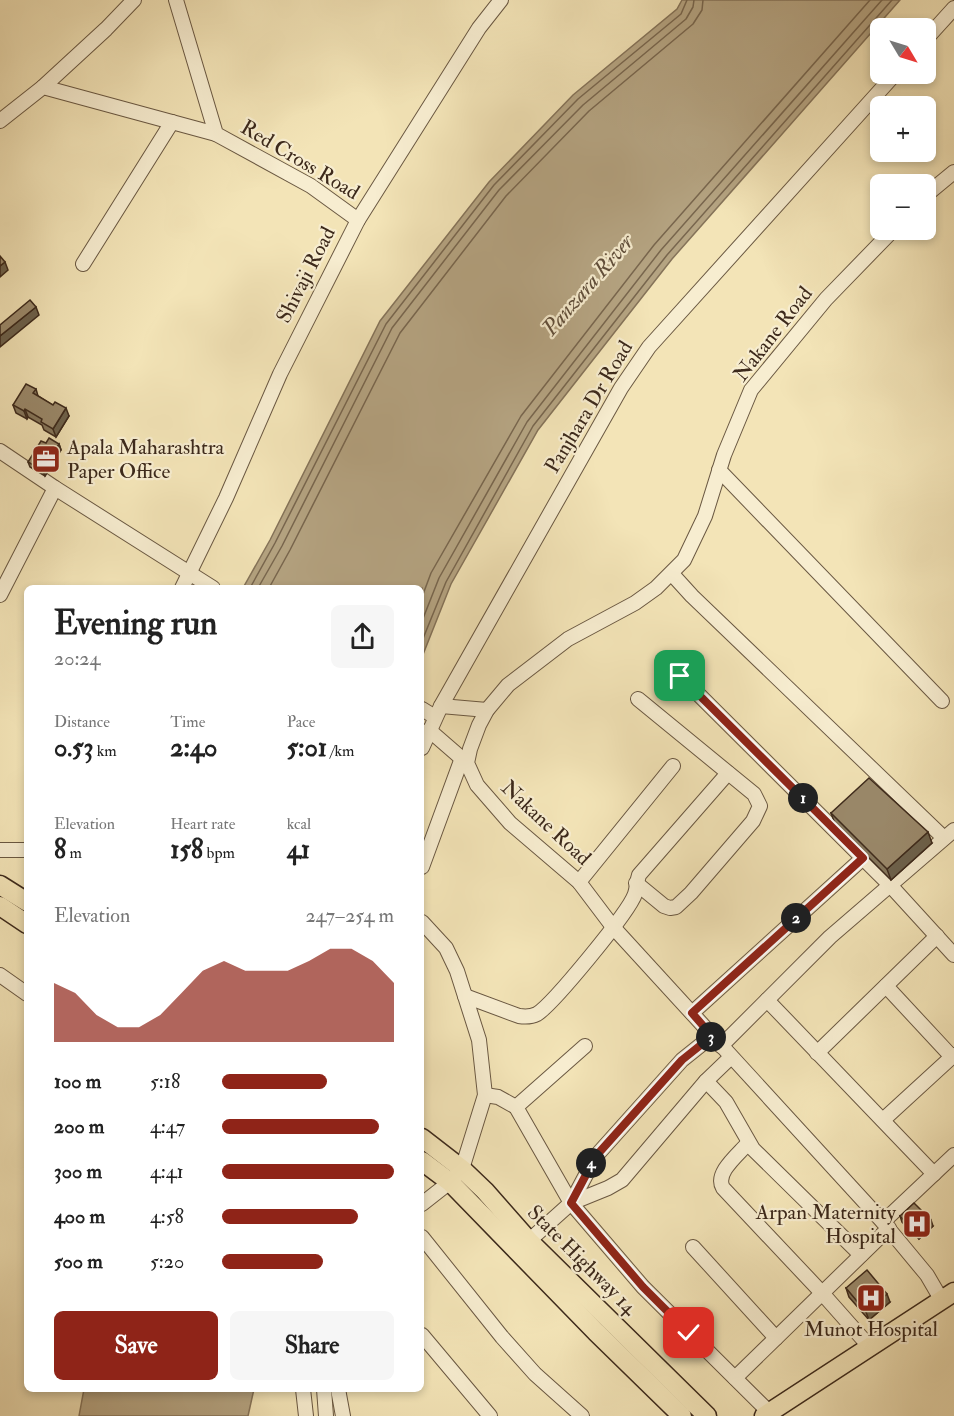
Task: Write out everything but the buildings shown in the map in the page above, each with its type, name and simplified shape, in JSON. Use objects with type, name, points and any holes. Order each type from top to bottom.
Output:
[{"type":"main road","points":[[0,885],[24,900]]},
{"type":"main road","points":[[0,906],[24,922]]},
{"type":"main road","name":"State Highway 14","points":[[424,1140],[682,1416]]},
{"type":"main road","name":"State Highway 14","points":[[424,1162],[456,1175]]},
{"type":"main road","name":"State Highway 14","points":[[523,1246],[707,1416]]},
{"type":"main road","points":[[767,1414],[951,1294]]},
{"type":"street","points":[[0,121],[68,65],[134,0]]},
{"type":"street","name":"Red Cross Road","points":[[176,0],[216,134],[311,186],[358,220]]},
{"type":"street","name":"Shivaji Road","points":[[184,585],[280,374],[358,220],[479,28],[501,0]]},
{"type":"street","points":[[936,28],[954,8]]},
{"type":"street","name":"Panjhara Dr Road","points":[[424,743],[438,711],[621,388],[649,347],[886,84]]},
{"type":"street","points":[[43,87],[216,134]]},
{"type":"street","points":[[83,264],[172,122]]},
{"type":"street","points":[[936,187],[954,172]]},
{"type":"street","name":"Nakane Road","points":[[883,240],[826,299],[751,390],[719,470],[696,538],[684,560],[672,574],[635,603],[568,639],[508,685],[487,710],[465,760],[477,785],[510,823],[579,882],[613,927],[886,1225],[927,1275],[951,1294]]},
{"type":"street","points":[[0,451],[208,585]]},
{"type":"street","points":[[719,470],[942,701]]},
{"type":"street","points":[[0,595],[55,488]]},
{"type":"street","points":[[571,1203],[596,1156],[682,1060],[717,1041],[766,1000],[830,937],[949,834],[692,596],[672,574]]},
{"type":"street","points":[[680,676],[890,885],[954,955]]},
{"type":"street","points":[[636,883],[664,906],[676,907],[691,894],[753,821],[760,806],[754,794],[638,699]]},
{"type":"street","points":[[424,709],[487,710]]},
{"type":"street","points":[[424,862],[465,760],[429,730]]},
{"type":"street","points":[[579,882],[673,766]]},
{"type":"street","points":[[465,996],[519,1016],[527,1017],[536,1014],[568,982],[613,927],[635,894],[639,875],[728,773]]},
{"type":"street","points":[[0,850],[24,849]]},
{"type":"street","points":[[692,1013],[863,858]]},
{"type":"street","points":[[424,924],[446,948],[457,971],[479,1040],[485,1095],[456,1175],[424,1202]]},
{"type":"street","points":[[818,1053],[937,936]]},
{"type":"street","points":[[0,975],[24,992]]},
{"type":"street","points":[[883,1120],[953,1056],[886,986]]},
{"type":"street","points":[[766,1000],[934,1174]]},
{"type":"street","points":[[516,1107],[585,1046]]},
{"type":"street","points":[[523,1246],[571,1203],[622,1180],[706,1082],[731,1057]]},
{"type":"street","points":[[706,1082],[726,1102],[748,1143],[861,1255]]},
{"type":"street","points":[[485,1095],[498,1097],[516,1107],[571,1203],[643,1287],[735,1378],[767,1414]]},
{"type":"street","points":[[748,1143],[721,1176],[720,1184],[870,1346]]},
{"type":"street","points":[[735,1378],[861,1255],[886,1225],[954,1155]]},
{"type":"street","points":[[424,1240],[502,1337],[535,1374],[582,1416]]},
{"type":"street","points":[[693,1247],[776,1338]]},
{"type":"street","points":[[424,1337],[490,1416]]},
{"type":"street","points":[[303,1392],[306,1416]]},
{"type":"street","points":[[324,1392],[326,1416]]},
{"type":"street","points":[[339,1392],[343,1416]]},
{"type":"water","name":"Panzara River","points":[[682,0],[900,0],[884,18],[870,18],[870,34],[672,259],[538,430],[451,584],[424,652],[424,585],[245,585],[270,540],[380,321],[489,182],[573,95],[677,9]]},
{"type":"water","points":[[83,1392],[253,1392],[248,1416],[79,1416]]},
{"type":"place","name":"Apala Maharashtra Paper Office","points":[[46,459]]},
{"type":"place","name":"Arpan Maternity Hospital","points":[[917,1224]]},
{"type":"place","name":"Munot Hospital","points":[[871,1298]]},
{"type":"route","points":[[680,676],[863,858],[692,1013],[712,1036],[682,1060],[596,1156],[580,1182],[571,1203],[643,1287],[689,1333]]}]
